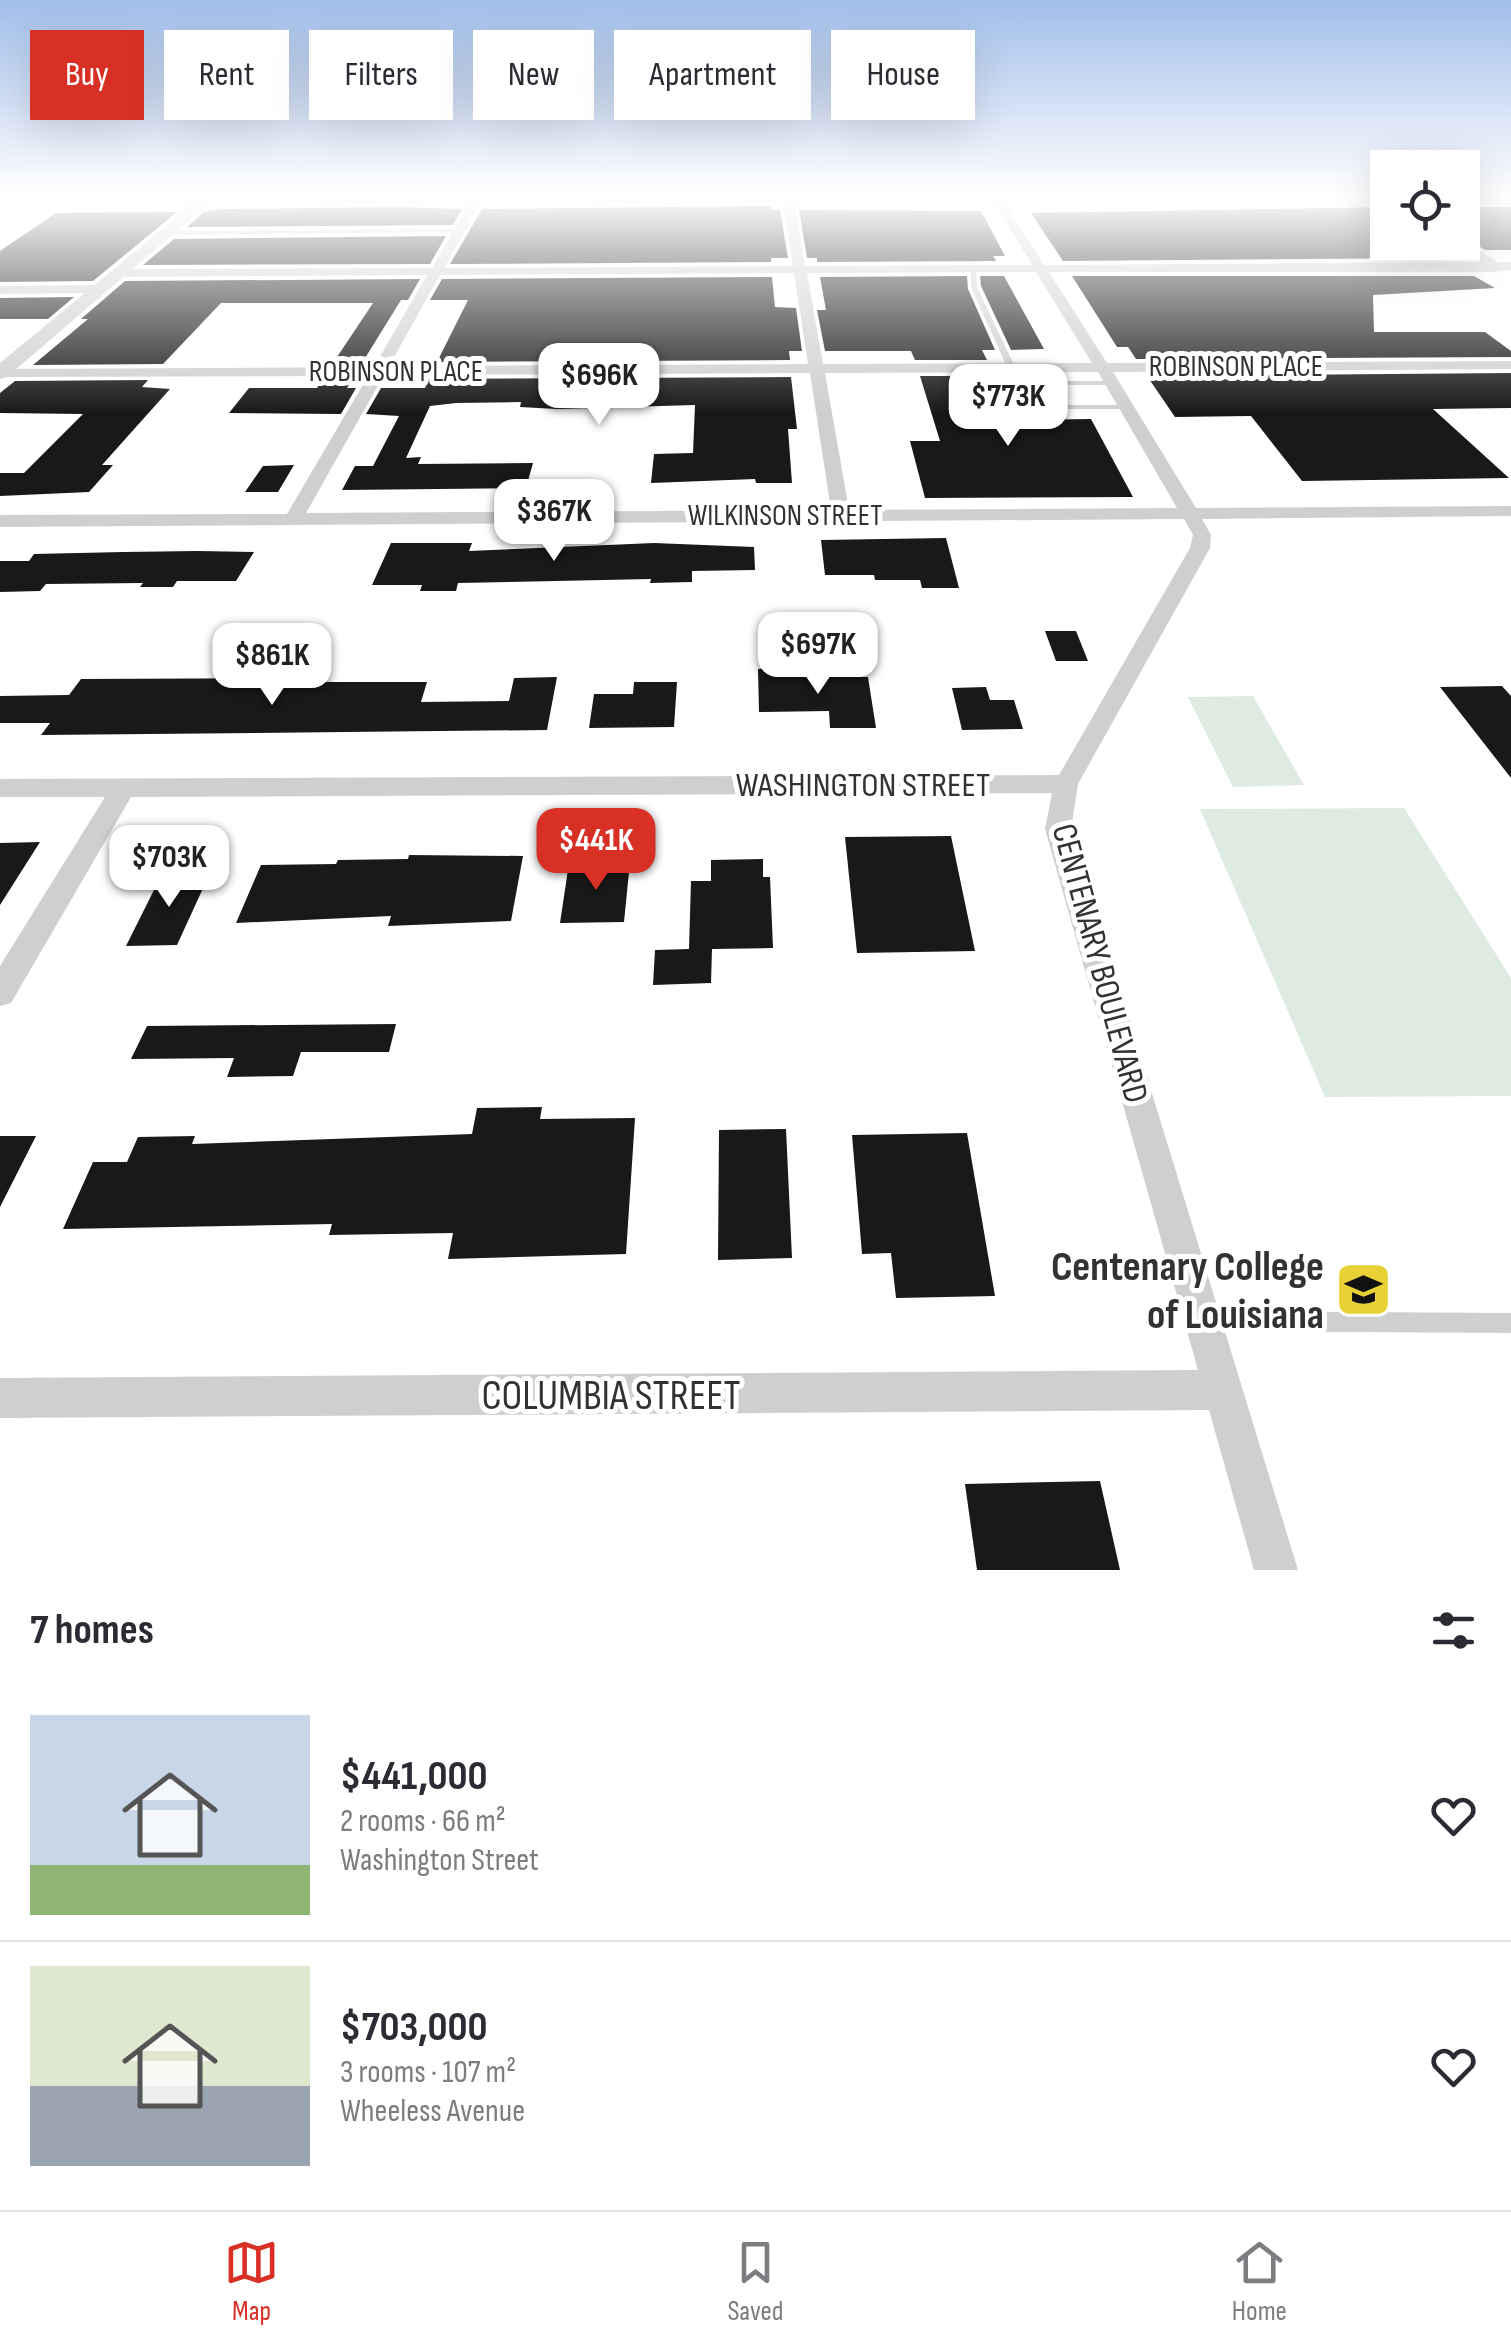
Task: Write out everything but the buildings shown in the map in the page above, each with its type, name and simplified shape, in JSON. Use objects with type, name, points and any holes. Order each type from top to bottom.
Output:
[{"type":"street","points":[[0,373],[128,266]]},
{"type":"street","points":[[294,518],[436,266]]},
{"type":"street","points":[[799,266],[841,515]]},
{"type":"street","name":"CENTENARY BOULEVARD","points":[[1038,266],[1202,535],[1200,548],[1066,784],[1058,828],[1276,1570]]},
{"type":"street","points":[[120,273],[1454,266]]},
{"type":"street","points":[[1494,266],[1511,277]]},
{"type":"street","points":[[0,290],[100,290]]},
{"type":"street","name":"ROBINSON PLACE","points":[[0,373],[1012,368],[1107,375],[1511,364]]},
{"type":"street","name":"WILKINSON STREET","points":[[0,520],[1511,511]]},
{"type":"street","name":"WASHINGTON STREET","points":[[0,788],[1066,784]]},
{"type":"street","points":[[0,993],[123,788]]},
{"type":"street","name":"COLUMBIA STREET","points":[[0,1398],[1223,1390]]},
{"type":"lane","points":[[973,269],[974,287],[1012,368]]},
{"type":"lane","points":[[1020,383],[1107,375]]},
{"type":"lane","points":[[1027,407],[1127,407]]},
{"type":"lane","points":[[1202,1321],[1511,1323]]},
{"type":"shaded area","points":[[1253,696],[1304,785],[1233,787],[1188,697]]},
{"type":"shaded area","points":[[1404,808],[1511,978],[1511,1096],[1325,1097],[1200,809]]},
{"type":"place","name":"Centenary College of Louisiana","points":[[1363,1289]]}]
